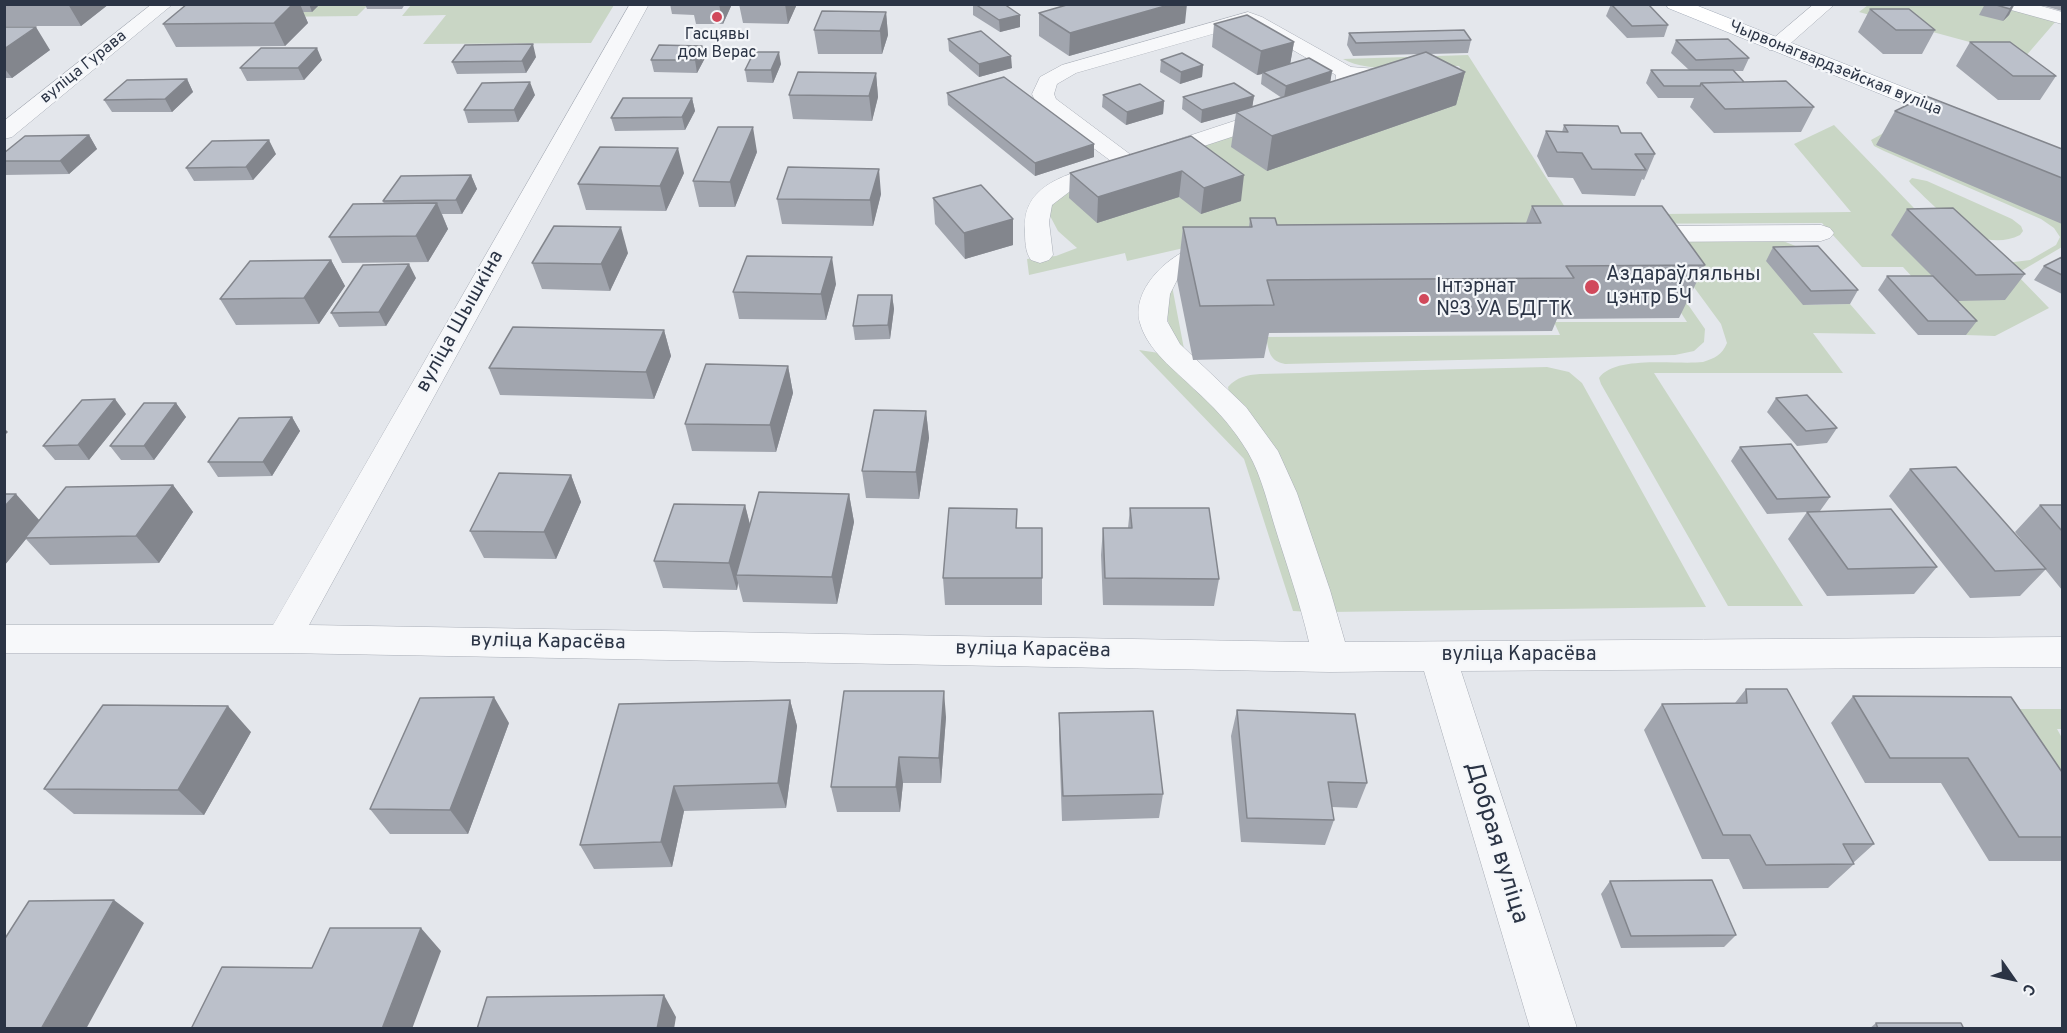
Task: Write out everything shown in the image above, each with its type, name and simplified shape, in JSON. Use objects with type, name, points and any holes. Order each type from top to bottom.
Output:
[{"type":"main road","name":"Чырвонагвардзейская вуліца","points":[[1675,4],[1975,124]]},
{"type":"street","name":"вуліца Гурава","points":[[4,132],[164,4]]},
{"type":"street","name":"вуліца Шышкіна","points":[[283,639],[640,4]]},
{"type":"street","points":[[1225,4],[1347,73],[1392,72]]},
{"type":"street","points":[[1776,46],[1826,4]]},
{"type":"street","points":[[2011,4],[2062,18]]},
{"type":"street","points":[[1128,163],[1046,102],[1042,94],[1047,81],[1069,69],[1248,18]]},
{"type":"street","points":[[1040,255],[1036,212],[1040,201],[1049,191],[1330,97],[1345,86],[1347,73]]},
{"type":"street","points":[[1615,234],[1821,233]]},
{"type":"street","points":[[1246,243],[1204,252],[1179,264],[1164,278],[1159,288],[1155,297],[1153,319],[1162,341],[1236,414],[1257,442],[1274,476],[1321,612],[1330,657]]},
{"type":"street","name":"вуліца Карасёва","points":[[4,639],[283,639],[1330,657],[2062,652]]},
{"type":"street","name":"Добрая вуліца","points":[[1438,657],[1553,1029]]},
{"type":"green space","points":[[193,5],[368,5],[357,16],[176,18]]},
{"type":"green space","points":[[411,5],[614,5],[591,43],[423,44],[446,15],[402,16]]},
{"type":"green space","points":[[1868,5],[1993,5],[2056,21],[2025,57],[1859,12]]},
{"type":"green space","points":[[1468,55],[1570,215],[1851,212],[1794,144],[1834,125],[1938,233],[2006,262],[2014,262],[2030,260],[2056,245],[2060,237],[2054,228],[2041,219],[1884,151],[1874,146],[1871,140],[1898,125],[2062,183],[2062,247],[2016,274],[2049,308],[1995,336],[1966,335],[1903,267],[1862,267],[1822,223],[1310,225],[1223,239],[1127,261],[1125,253],[1029,275],[1027,259],[1056,256],[1077,248],[1058,231],[1049,214],[1051,206],[1067,191],[1336,101],[1464,75],[1459,66],[1384,68],[1355,64],[1343,59]]},
{"type":"green space","points":[[1912,178],[1927,181],[2012,219],[2021,226],[2023,231],[2020,235],[2004,240],[1989,240],[1974,235],[1946,217],[1934,206],[1911,184],[1909,181]]},
{"type":"green space","points":[[1668,241],[1783,241],[1798,247],[1803,305],[1850,304],[1876,334],[1813,333],[1843,373],[1654,373],[1803,606],[1728,606],[1601,384],[1599,378],[1618,366],[1647,362],[1703,362],[1718,356],[1727,343],[1721,324],[1666,249]]},
{"type":"green space","points":[[1650,250],[1705,329],[1704,342],[1694,351],[1675,355],[1285,364],[1273,358],[1268,347],[1266,337],[1560,335],[1554,322],[1687,322],[1643,254]]},
{"type":"green space","points":[[1172,286],[1185,354],[1168,322]]},
{"type":"green space","points":[[1139,350],[1159,353],[1221,412],[1255,460],[1312,612],[1293,611],[1244,459]]},
{"type":"green space","points":[[1547,367],[1569,372],[1582,383],[1706,607],[1330,612],[1228,387],[1242,377],[1260,374]]},
{"type":"green space","points":[[2014,709],[2062,709],[2062,729],[2057,729],[2062,738],[2062,777]]},
{"type":"building","points":[[187,4],[293,4],[274,23],[163,24]]},
{"type":"building","points":[[975,4],[1004,4],[1020,15],[999,20]]},
{"type":"building","points":[[1070,4],[1172,4],[1070,33],[1039,13]]},
{"type":"building","points":[[1611,4],[1648,4],[1668,25],[1632,26]]},
{"type":"building","points":[[1993,4],[2014,4],[2010,9]]},
{"type":"building","points":[[1870,9],[1909,9],[1935,30],[1896,30]]},
{"type":"building","points":[[822,11],[886,12],[880,31],[814,30]]},
{"type":"building","points":[[1247,15],[1294,42],[1261,51],[1214,24]]},
{"type":"building","points":[[4,27],[36,27],[4,49]]},
{"type":"building","points":[[1464,30],[1471,40],[1356,43],[1349,33]]},
{"type":"building","points":[[981,31],[1011,56],[979,64],[948,39]]},
{"type":"building","points":[[1728,39],[1749,58],[1696,60],[1676,40]]},
{"type":"building","points":[[1970,42],[2010,42],[2056,76],[2013,76]]},
{"type":"building","points":[[533,44],[522,61],[452,62],[465,45]]},
{"type":"building","points":[[659,45],[702,46],[695,60],[651,60]]},
{"type":"building","points":[[261,48],[317,48],[298,68],[240,68]]},
{"type":"building","points":[[754,52],[779,52],[771,70],[745,70]]},
{"type":"building","points":[[1426,52],[1465,72],[1272,136],[1236,112]]},
{"type":"building","points":[[1182,53],[1203,65],[1181,72],[1161,60]]},
{"type":"building","points":[[1309,58],[1332,71],[1286,86],[1263,72]]},
{"type":"building","points":[[1651,70],[1733,70],[1744,82],[1664,86]]},
{"type":"building","points":[[798,72],[876,73],[869,96],[789,95]]},
{"type":"building","points":[[1004,77],[1094,144],[1035,163],[947,93]]},
{"type":"building","points":[[187,79],[165,99],[104,100],[127,80]]},
{"type":"building","points":[[1786,81],[1814,107],[1725,109],[1701,83]]},
{"type":"building","points":[[530,82],[514,110],[464,110],[482,83]]},
{"type":"building","points":[[1234,83],[1254,96],[1202,110],[1183,97]]},
{"type":"building","points":[[1140,84],[1164,101],[1127,112],[1103,95]]},
{"type":"building","points":[[1926,96],[2062,149],[2062,178],[1895,111]]},
{"type":"building","points":[[623,98],[692,98],[682,117],[611,118]]},
{"type":"building","points":[[1564,125],[1618,126],[1621,133],[1641,133],[1655,154],[1635,154],[1646,170],[1592,169],[1582,153],[1557,152],[1546,131],[1568,132]]},
{"type":"building","points":[[718,127],[753,127],[730,182],[693,181]]},
{"type":"building","points":[[89,135],[60,161],[4,161],[4,153],[25,136]]},
{"type":"building","points":[[1191,136],[1244,175],[1204,188],[1182,171],[1098,197],[1070,173]]},
{"type":"building","points":[[269,140],[246,167],[186,168],[212,141]]},
{"type":"building","points":[[600,147],[678,148],[660,186],[578,184]]},
{"type":"building","points":[[788,167],[879,169],[870,200],[777,199]]},
{"type":"building","points":[[471,175],[456,200],[383,201],[401,176]]},
{"type":"building","points":[[981,185],[1013,219],[964,233],[933,198]]},
{"type":"building","points":[[437,203],[416,236],[329,237],[353,204]]},
{"type":"building","points":[[1532,206],[1662,206],[1705,265],[1566,266],[1574,278],[1267,280],[1274,305],[1200,306],[1183,227],[1252,227],[1250,218],[1275,218],[1277,225],[1541,223]]},
{"type":"building","points":[[1953,208],[2025,274],[1976,275],[1907,209]]},
{"type":"building","points":[[554,226],[621,227],[601,264],[532,263]]},
{"type":"building","points":[[1818,246],[1858,290],[1811,291],[1773,247]]},
{"type":"building","points":[[747,256],[832,257],[821,294],[733,292]]},
{"type":"building","points":[[2062,257],[2062,275],[2044,266]]},
{"type":"building","points":[[331,260],[304,298],[220,299],[250,261]]},
{"type":"building","points":[[409,264],[379,312],[331,313],[363,265]]},
{"type":"building","points":[[1887,276],[1933,276],[1977,321],[1928,321]]},
{"type":"building","points":[[858,295],[892,295],[888,325],[853,326]]},
{"type":"building","points":[[513,327],[664,330],[646,372],[489,368]]},
{"type":"building","points":[[706,364],[788,366],[770,425],[685,424]]},
{"type":"building","points":[[1807,395],[1837,428],[1806,431],[1776,398]]},
{"type":"building","points":[[115,399],[78,445],[43,446],[82,400]]},
{"type":"building","points":[[144,403],[176,403],[144,446],[110,446]]},
{"type":"building","points":[[874,410],[926,411],[916,472],[862,471]]},
{"type":"building","points":[[292,417],[263,462],[208,462],[239,418]]},
{"type":"building","points":[[1791,444],[1830,497],[1777,499],[1740,447]]},
{"type":"building","points":[[1956,467],[2046,569],[1995,571],[1910,469]]},
{"type":"building","points":[[499,473],[571,475],[544,532],[470,531]]},
{"type":"building","points":[[173,485],[136,536],[25,538],[66,487]]},
{"type":"building","points":[[759,492],[849,494],[832,577],[736,575]]},
{"type":"building","points":[[4,494],[16,494],[4,507]]},
{"type":"building","points":[[674,504],[745,505],[729,563],[654,561]]},
{"type":"building","points":[[2040,505],[2062,505],[2062,531]]},
{"type":"building","points":[[949,508],[1017,509],[1016,528],[1042,528],[1042,578],[943,578]]},
{"type":"building","points":[[1130,508],[1209,508],[1219,579],[1105,578],[1103,528],[1132,528]]},
{"type":"building","points":[[1891,509],[1937,567],[1848,569],[1807,512]]},
{"type":"building","points":[[1746,689],[1787,689],[1874,844],[1843,844],[1854,864],[1766,865],[1750,835],[1723,835],[1662,704],[1747,703]]},
{"type":"building","points":[[844,691],[944,691],[939,758],[899,757],[896,787],[831,787]]},
{"type":"building","points":[[1853,696],[2011,697],[2062,772],[2062,837],[2019,837],[1968,758],[1890,758]]},
{"type":"building","points":[[494,697],[450,810],[370,809],[420,698]]},
{"type":"building","points":[[790,700],[778,783],[674,786],[661,842],[580,845],[619,704]]},
{"type":"building","points":[[103,705],[228,706],[178,790],[44,789]]},
{"type":"building","points":[[1237,710],[1355,714],[1367,783],[1328,782],[1334,820],[1247,818]]},
{"type":"building","points":[[1153,711],[1163,794],[1063,796],[1059,713]]},
{"type":"building","points":[[1712,880],[1736,935],[1631,936],[1610,881]]},
{"type":"building","points":[[114,900],[41,1029],[4,1029],[4,940],[29,901]]},
{"type":"building","points":[[330,928],[421,928],[382,1029],[191,1029],[222,967],[312,968]]},
{"type":"building","points":[[664,995],[657,1029],[477,1029],[487,997]]},
{"type":"building","points":[[1876,1023],[1961,1023],[1964,1029],[1878,1029]]},
{"type":"place","name":"Гасцявы дом Верас","points":[[717,17]]},
{"type":"place","name":"Аздараўляльны цэнтр БЧ","points":[[1592,287]]},
{"type":"place","name":"Інтэрнат №3 УА БДГТК","points":[[1424,299]]}]
